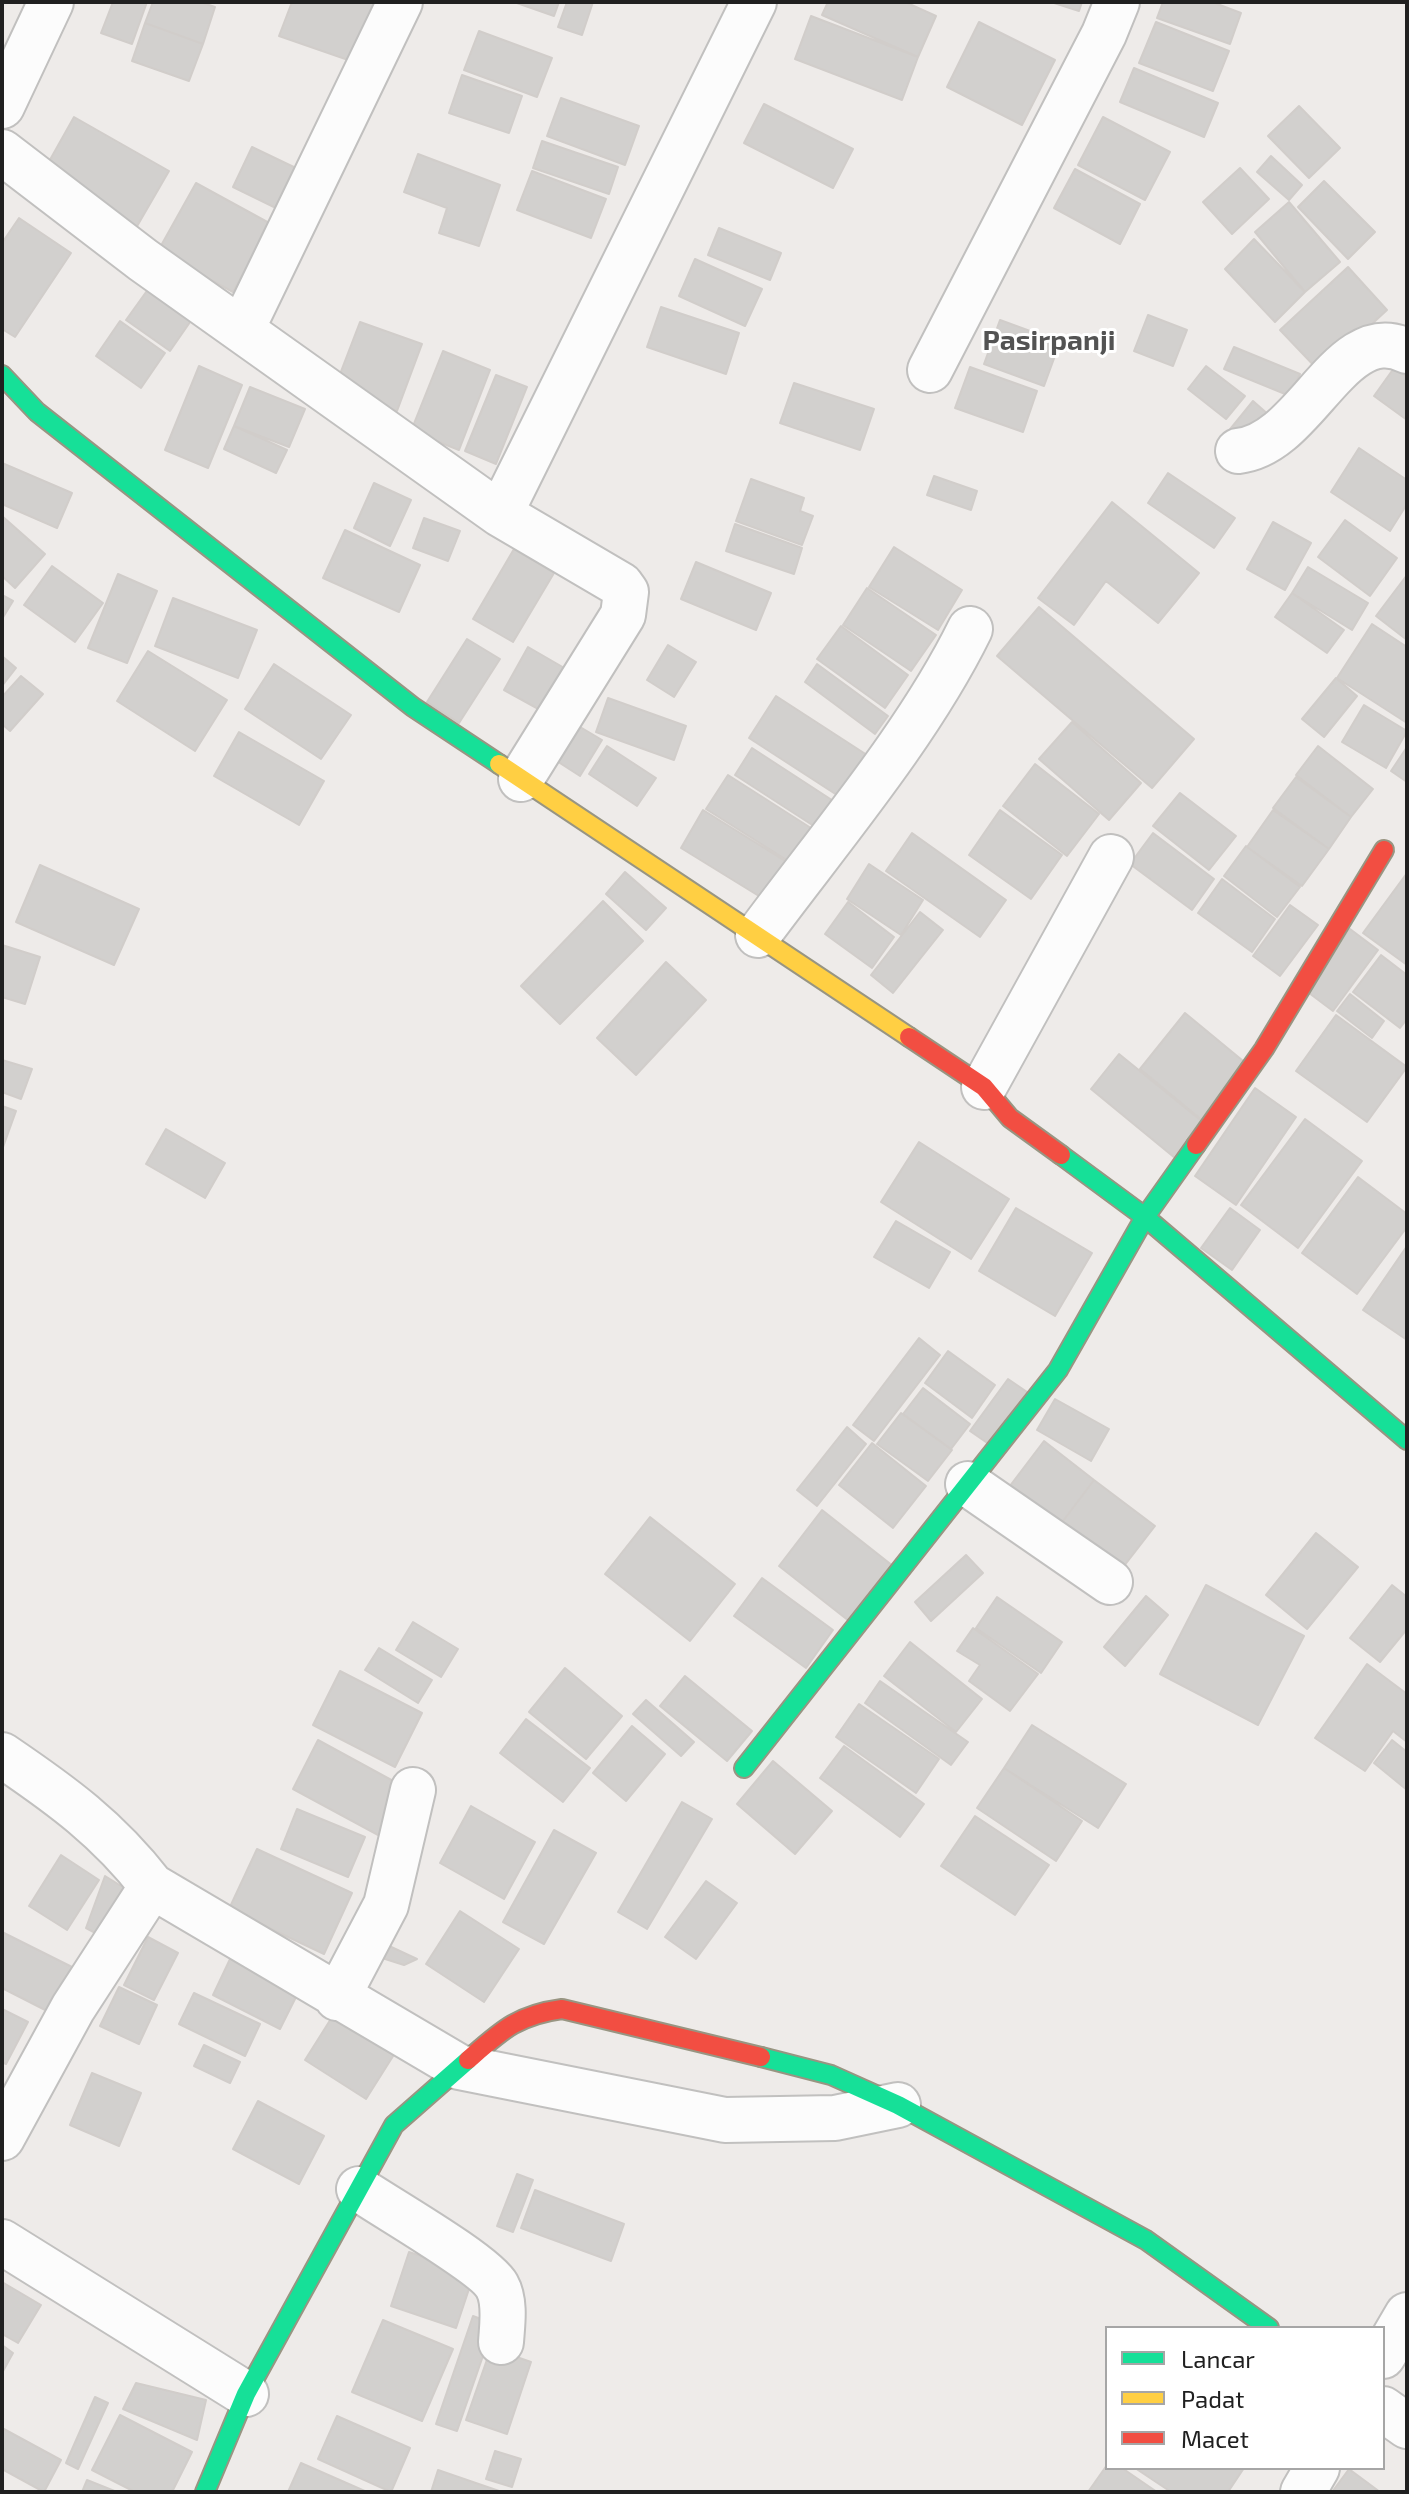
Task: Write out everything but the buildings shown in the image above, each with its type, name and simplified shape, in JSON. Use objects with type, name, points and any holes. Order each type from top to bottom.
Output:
[{"type":"street","points":[[3,102],[51,2]]},
{"type":"street","points":[[242,329],[400,2]]},
{"type":"street","points":[[500,514],[754,2]]},
{"type":"street","points":[[930,370],[1117,2]]},
{"type":"street","points":[[2,152],[143,260],[500,514],[572,554],[626,592],[623,615],[521,779]]},
{"type":"street","points":[[1238,451],[1256,449],[1289,424],[1359,350],[1383,343],[1407,351]]},
{"type":"street","points":[[4,382],[37,412],[413,707],[984,1087],[1010,1118],[1145,1217],[1407,1440]]},
{"type":"street","points":[[758,935],[889,758],[954,662],[970,629]]},
{"type":"street","points":[[744,1768],[1058,1370],[1145,1217],[1264,1049],[1384,850]]},
{"type":"street","points":[[984,1087],[1111,857]]},
{"type":"street","points":[[968,1484],[1110,1582]]},
{"type":"street","points":[[2,1755],[75,1804],[126,1852],[152,1886],[337,1998],[459,2067],[725,2120],[835,2118],[898,2105]]},
{"type":"street","points":[[337,1998],[386,1905],[413,1790]]},
{"type":"street","points":[[2,2138],[73,2008],[152,1886]]},
{"type":"street","points":[[205,2492],[246,2394],[394,2125],[510,2023],[562,2009],[649,2027],[831,2075],[898,2105],[1146,2240],[1266,2326]]},
{"type":"street","points":[[359,2189],[459,2254],[497,2286],[502,2309],[501,2342]]},
{"type":"street","points":[[2,2242],[246,2394]]},
{"type":"street","points":[[1385,2353],[1407,2315]]},
{"type":"street","points":[[1385,2410],[1407,2426]]},
{"type":"street","points":[[1303,2492],[1316,2470]]},
{"type":"traffic: fast","points":[[2,375],[37,412],[413,707],[499,764]]},
{"type":"traffic: fast","points":[[744,1768],[1058,1370],[1145,1217],[1196,1145]]},
{"type":"traffic: fast","points":[[1061,1155],[1145,1217],[1407,1440]]},
{"type":"traffic: fast","points":[[761,2057],[831,2075],[898,2105],[1146,2240],[1266,2326]]},
{"type":"traffic: fast","points":[[205,2492],[246,2394],[394,2125],[468,2060]]},
{"type":"traffic: slow","points":[[499,764],[909,1037]]},
{"type":"traffic: jam","points":[[1196,1145],[1264,1049],[1384,850]]},
{"type":"traffic: jam","points":[[909,1037],[984,1087],[1010,1118],[1061,1155]]},
{"type":"traffic: jam","points":[[468,2060],[521,2020],[562,2009],[761,2057]]},
{"type":"district","name":"Pasirpanji","points":[[1049,341]]}]
